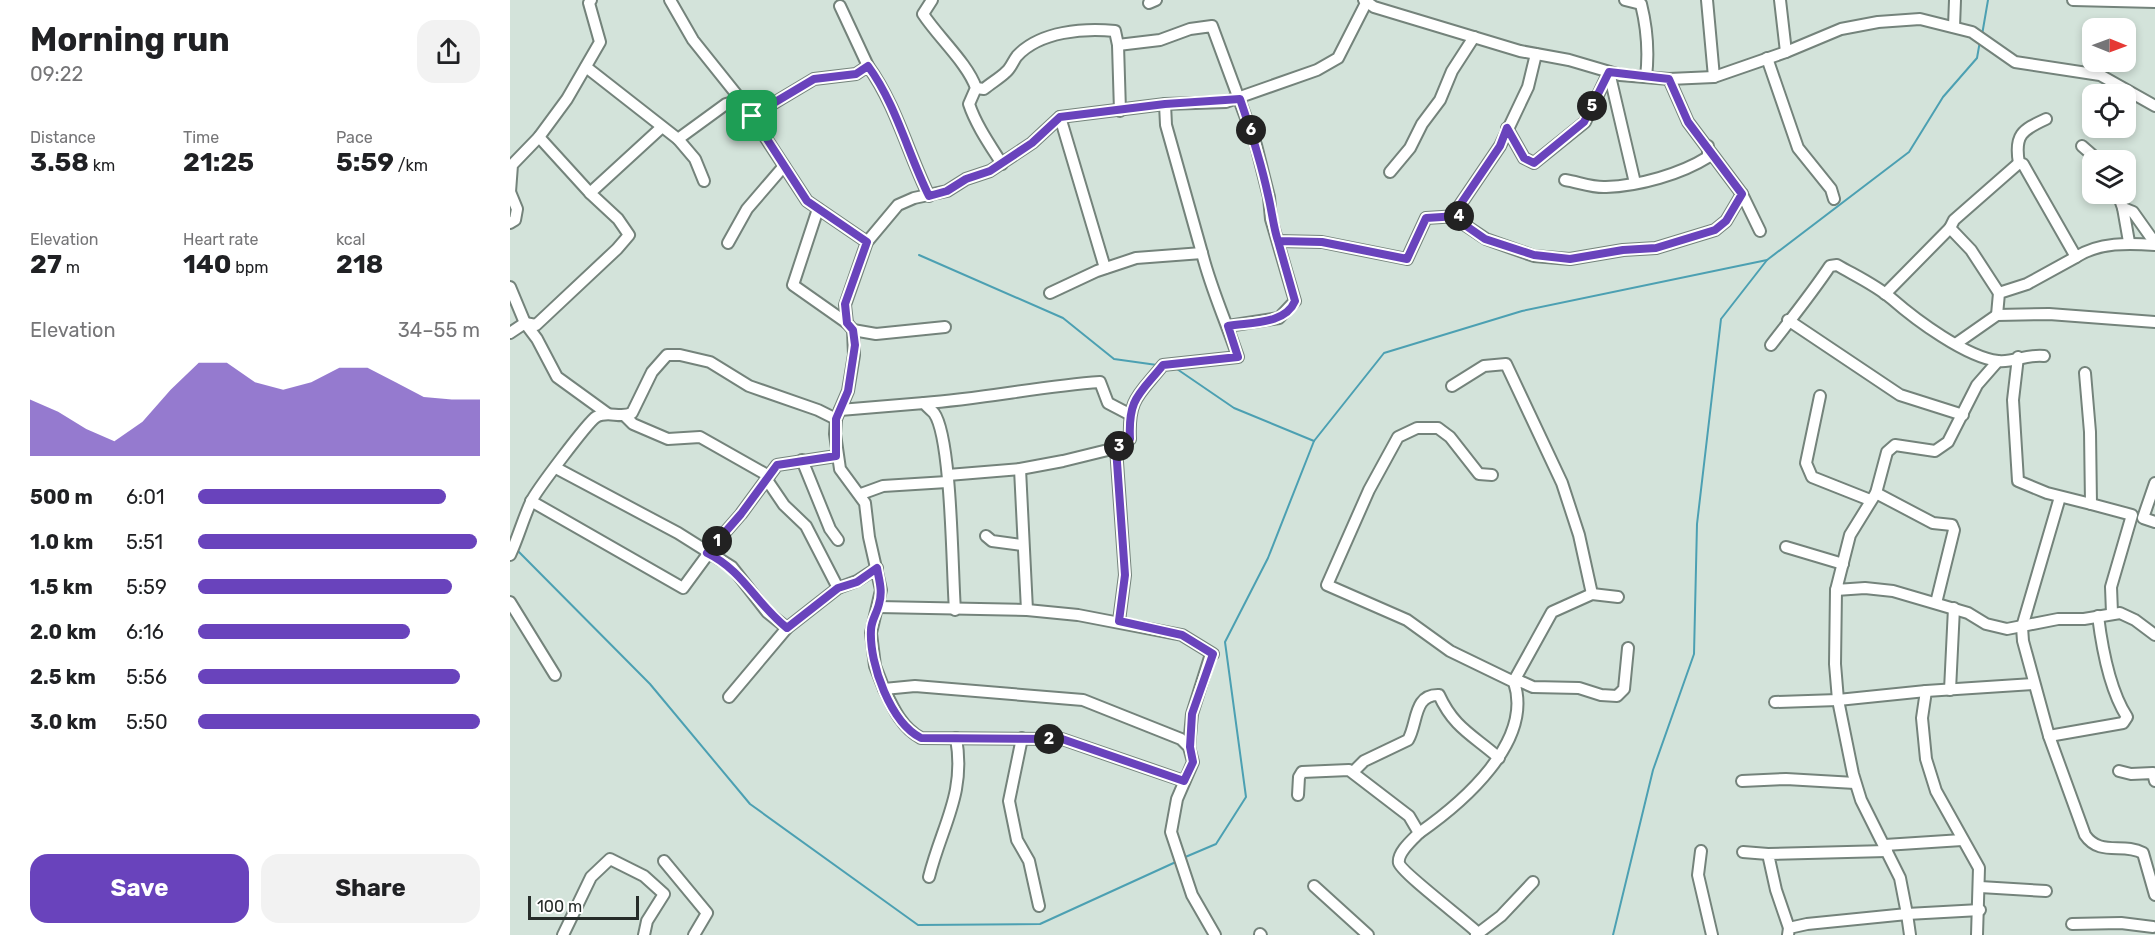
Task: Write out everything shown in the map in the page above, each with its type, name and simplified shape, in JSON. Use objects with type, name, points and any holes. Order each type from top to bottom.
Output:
[{"type":"street","points":[[510,223],[515,220],[517,209],[510,192],[512,165],[539,137],[567,99],[600,42],[589,3],[591,0]]},
{"type":"street","points":[[670,0],[693,40],[741,100],[807,201],[867,242]]},
{"type":"street","points":[[932,0],[923,14],[938,37],[972,76],[976,88],[969,104],[974,120],[986,134],[1002,164]]},
{"type":"street","points":[[1625,0],[1641,4],[1648,59],[1646,77]]},
{"type":"street","points":[[1707,0],[1713,77]]},
{"type":"street","points":[[1780,0],[1786,52]]},
{"type":"street","points":[[1954,27],[1955,0]]},
{"type":"street","points":[[2073,0],[2155,2]]},
{"type":"street","points":[[1184,781],[1062,739],[921,738],[910,732],[892,708],[875,666],[871,633],[882,590],[869,537],[866,503],[861,494],[847,480],[836,456],[838,415],[848,391],[854,355],[845,304],[867,242],[898,205],[947,191],[966,179],[990,171],[1042,136],[1060,117],[1165,104],[1240,99],[1317,70],[1338,58],[1365,2],[1536,54],[1609,72],[1669,79],[1713,77],[1786,52],[1841,29],[1878,22],[1920,19],[1972,32],[2015,62],[2100,75],[2155,105]]},
{"type":"street","points":[[840,6],[868,66],[899,123],[912,162],[929,196]]},
{"type":"street","points":[[1118,45],[1160,40],[1190,29],[1212,26],[1256,145],[1269,197],[1271,219],[1294,303],[1279,318],[1228,326]]},
{"type":"street","points":[[976,88],[984,89],[1008,71],[1018,55],[1038,43],[1066,32],[1096,29],[1115,31],[1118,45],[1120,111]]},
{"type":"street","points":[[1390,172],[1410,148],[1422,124],[1440,100],[1452,70],[1474,37]]},
{"type":"street","points":[[1536,54],[1528,87],[1500,146],[1460,205],[1458,216],[1462,223],[1485,239],[1534,255],[1570,259],[1623,250],[1656,248],[1715,230],[1726,221],[1742,194]]},
{"type":"street","points":[[1767,58],[1798,148],[1831,189],[1834,199]]},
{"type":"street","points":[[586,66],[678,139],[695,159],[704,181]]},
{"type":"street","points":[[752,116],[814,79],[856,74],[868,66]]},
{"type":"street","points":[[1507,128],[1524,158],[1534,163],[1584,122],[1609,72]]},
{"type":"street","points":[[1609,72],[1635,183]]},
{"type":"street","points":[[1669,79],[1688,122],[1742,194],[1760,231]]},
{"type":"street","points":[[678,139],[726,104],[741,100]]},
{"type":"street","points":[[861,494],[883,486],[1020,469],[1116,448],[1130,439],[1129,414],[1134,402],[1163,365],[1238,357],[1228,326],[1210,286],[1166,125],[1165,104]]},
{"type":"street","points":[[1060,117],[1105,268]]},
{"type":"street","points":[[2019,162],[2016,146],[2020,137],[2027,128],[2046,119]]},
{"type":"street","points":[[590,193],[662,128]]},
{"type":"street","points":[[510,333],[525,323],[536,325],[629,235],[618,219],[590,193],[539,137]]},
{"type":"street","points":[[1565,180],[1605,188],[1635,183],[1694,166],[1708,157],[1708,146]]},
{"type":"street","points":[[2082,146],[2087,150]]},
{"type":"street","points":[[1885,294],[1950,228],[1954,220],[2019,162]]},
{"type":"street","points":[[2019,162],[2024,164],[2076,257]]},
{"type":"street","points":[[728,243],[747,209],[784,166]]},
{"type":"street","points":[[2122,204],[2129,242]]},
{"type":"street","points":[[2123,208],[2133,212],[2155,244]]},
{"type":"street","points":[[818,209],[793,285],[850,326],[876,334],[945,327]]},
{"type":"street","points":[[1278,241],[1322,242],[1407,259],[1426,218],[1458,216]]},
{"type":"street","points":[[1950,228],[1971,250],[1999,293],[1997,315]]},
{"type":"street","points":[[1999,293],[2026,284],[2083,252],[2129,242],[2155,244]]},
{"type":"street","points":[[1050,293],[1105,268],[1136,258],[1202,253]]},
{"type":"street","points":[[1771,345],[1788,320],[1833,265],[1885,294],[1927,328],[1959,346],[1998,361],[2010,361],[2018,357],[2044,356]]},
{"type":"street","points":[[510,287],[525,323],[537,339],[557,377],[608,414]]},
{"type":"street","points":[[1957,343],[1997,315],[2049,314],[2155,322]]},
{"type":"street","points":[[1788,320],[1900,394],[1963,415]]},
{"type":"street","points":[[625,417],[632,413],[652,372],[670,354],[710,362],[749,386],[838,415],[1010,394],[1061,385],[1100,382],[1108,403],[1129,414]]},
{"type":"street","points":[[2018,357],[2013,400],[2018,481],[2060,497],[2155,522]]},
{"type":"street","points":[[1910,935],[1900,878],[1855,783],[1838,700],[1835,664],[1836,590],[1850,535],[1868,509],[1887,452],[1895,445],[1935,451],[1948,442],[1977,385],[1998,361]]},
{"type":"street","points":[[1452,386],[1484,366],[1506,364],[1562,483],[1579,535],[1592,594]]},
{"type":"street","points":[[2085,373],[2090,432],[2091,504]]},
{"type":"street","points":[[1820,396],[1806,463],[1807,471],[1812,477],[1873,496],[1926,519],[1952,525],[1954,530],[1936,603]]},
{"type":"street","points":[[924,404],[935,414],[944,445],[955,610]]},
{"type":"street","points":[[510,555],[531,501],[596,417],[608,414],[625,417],[633,424],[668,439],[700,437],[768,478],[784,505],[806,526],[838,588]]},
{"type":"street","points":[[1492,475],[1479,474],[1450,437],[1438,428],[1417,428],[1398,437],[1369,490],[1326,585],[1407,620],[1450,651],[1533,687],[1579,688],[1601,695],[1617,696],[1624,689],[1628,648]]},
{"type":"street","points":[[1116,448],[1125,575],[1119,621]]},
{"type":"street","points":[[531,501],[683,588],[707,553],[777,465],[836,456]]},
{"type":"street","points":[[802,460],[830,529],[838,540]]},
{"type":"street","points":[[556,468],[678,533],[738,573],[767,612],[787,628]]},
{"type":"street","points":[[1020,469],[1022,545],[1028,610]]},
{"type":"street","points":[[2112,613],[2111,587],[2138,516],[2155,483]]},
{"type":"street","points":[[2060,497],[2022,627],[2033,684],[2049,736],[2082,828],[2090,843],[2101,848],[2135,849],[2143,853],[2155,895]]},
{"type":"street","points":[[986,536],[992,541],[1022,545]]},
{"type":"street","points":[[1786,547],[1843,564]]},
{"type":"street","points":[[729,697],[787,628],[838,588],[857,582],[877,568]]},
{"type":"street","points":[[1836,590],[1865,588],[1893,591],[1954,608],[1997,628],[2022,627],[2058,619],[2120,613],[2135,620],[2155,635]]},
{"type":"street","points":[[1533,882],[1501,916],[1477,934],[1426,888],[1404,873],[1399,863],[1400,857],[1419,833],[1461,800],[1499,758],[1512,732],[1518,694],[1514,680],[1552,612],[1592,594],[1618,597]]},
{"type":"street","points":[[510,602],[555,675]]},
{"type":"street","points":[[878,607],[1028,610],[1119,621],[1182,635],[1213,654],[1192,714],[1190,747],[1193,762],[1177,799],[1171,832],[1192,895],[1215,935]]},
{"type":"street","points":[[1950,690],[1954,608]]},
{"type":"street","points":[[2049,736],[2123,723],[2127,717],[2120,705],[2111,676],[2098,616]]},
{"type":"street","points":[[1775,702],[1838,700],[2033,684]]},
{"type":"street","points":[[884,688],[921,686],[1083,700],[1180,739],[1190,747]]},
{"type":"street","points":[[1926,691],[1922,718],[1926,759],[1936,791],[1979,868],[1980,910],[1977,935]]},
{"type":"street","points":[[1353,772],[1364,761],[1408,740],[1419,703],[1431,695],[1439,695],[1448,715],[1464,732],[1499,758]]},
{"type":"street","points":[[929,877],[946,832],[959,784],[960,760],[957,738]]},
{"type":"street","points":[[1022,738],[1009,801],[1017,840],[1029,861],[1039,906]]},
{"type":"street","points":[[2119,771],[2131,774],[2153,773],[2155,781]]},
{"type":"street","points":[[1298,795],[1299,777],[1302,772],[1353,772],[1370,788],[1409,816],[1419,833]]},
{"type":"street","points":[[1742,781],[1786,779],[1855,783]]},
{"type":"street","points":[[1743,852],[1768,854],[1886,848],[1962,840]]},
{"type":"street","points":[[1701,851],[1698,875],[1712,935]]},
{"type":"street","points":[[1768,854],[1789,932],[1807,924],[1906,914],[1980,910]]},
{"type":"street","points":[[563,935],[591,877],[610,859],[644,876],[664,894],[647,921],[644,935]]},
{"type":"street","points":[[664,861],[707,913],[694,935]]},
{"type":"street","points":[[1314,886],[1368,935]]},
{"type":"street","points":[[1980,887],[2046,891]]},
{"type":"street","points":[[2072,924],[2121,923],[2153,928]]},
{"type":"waterway","points":[[1982,35],[1988,0]]},
{"type":"waterway","points":[[1613,935],[1653,770],[1694,654],[1697,524],[1721,319],[1767,260],[1909,152],[1943,97],[1977,58],[1980,41]]},
{"type":"waterway","points":[[919,255],[1063,318],[1114,359],[1157,365]]},
{"type":"waterway","points":[[1183,858],[1216,844],[1246,797],[1225,642],[1268,558],[1314,441],[1384,353],[1522,311],[1767,260]]},
{"type":"waterway","points":[[1174,367],[1234,408],[1314,441]]},
{"type":"waterway","points":[[517,550],[650,684],[750,804],[918,925],[1040,924],[1178,861]]},
{"type":"route","points":[[752,116],[807,201],[867,242],[845,304],[847,323],[853,330],[855,345],[848,391],[836,419],[836,456],[777,465],[741,514],[707,553],[732,567],[767,612],[787,628],[838,588],[857,582],[877,568],[882,590],[871,627],[875,666],[892,708],[910,732],[921,738],[932,740],[957,738],[1062,739],[1184,781],[1193,762],[1190,747],[1192,714],[1207,665],[1213,654],[1182,635],[1155,631],[1119,621],[1125,575],[1116,448],[1130,439],[1129,414],[1134,402],[1163,365],[1238,357],[1228,326],[1279,318],[1293,305],[1295,301],[1292,298],[1278,241],[1322,242],[1370,252],[1386,257],[1407,259],[1426,218],[1458,216],[1462,223],[1485,239],[1534,255],[1570,259],[1623,250],[1656,248],[1715,230],[1726,221],[1742,194],[1688,122],[1669,79],[1609,72],[1584,122],[1534,163],[1524,158],[1507,128],[1500,146],[1460,205],[1458,216],[1426,218],[1416,242],[1407,259],[1386,257],[1322,242],[1278,241],[1271,219],[1269,197],[1256,145],[1240,99],[1226,102],[1165,104],[1060,117],[1042,136],[1002,164],[990,171],[966,179],[947,191],[929,196],[912,162],[899,123],[868,66],[856,74],[814,79],[752,116]]}]
